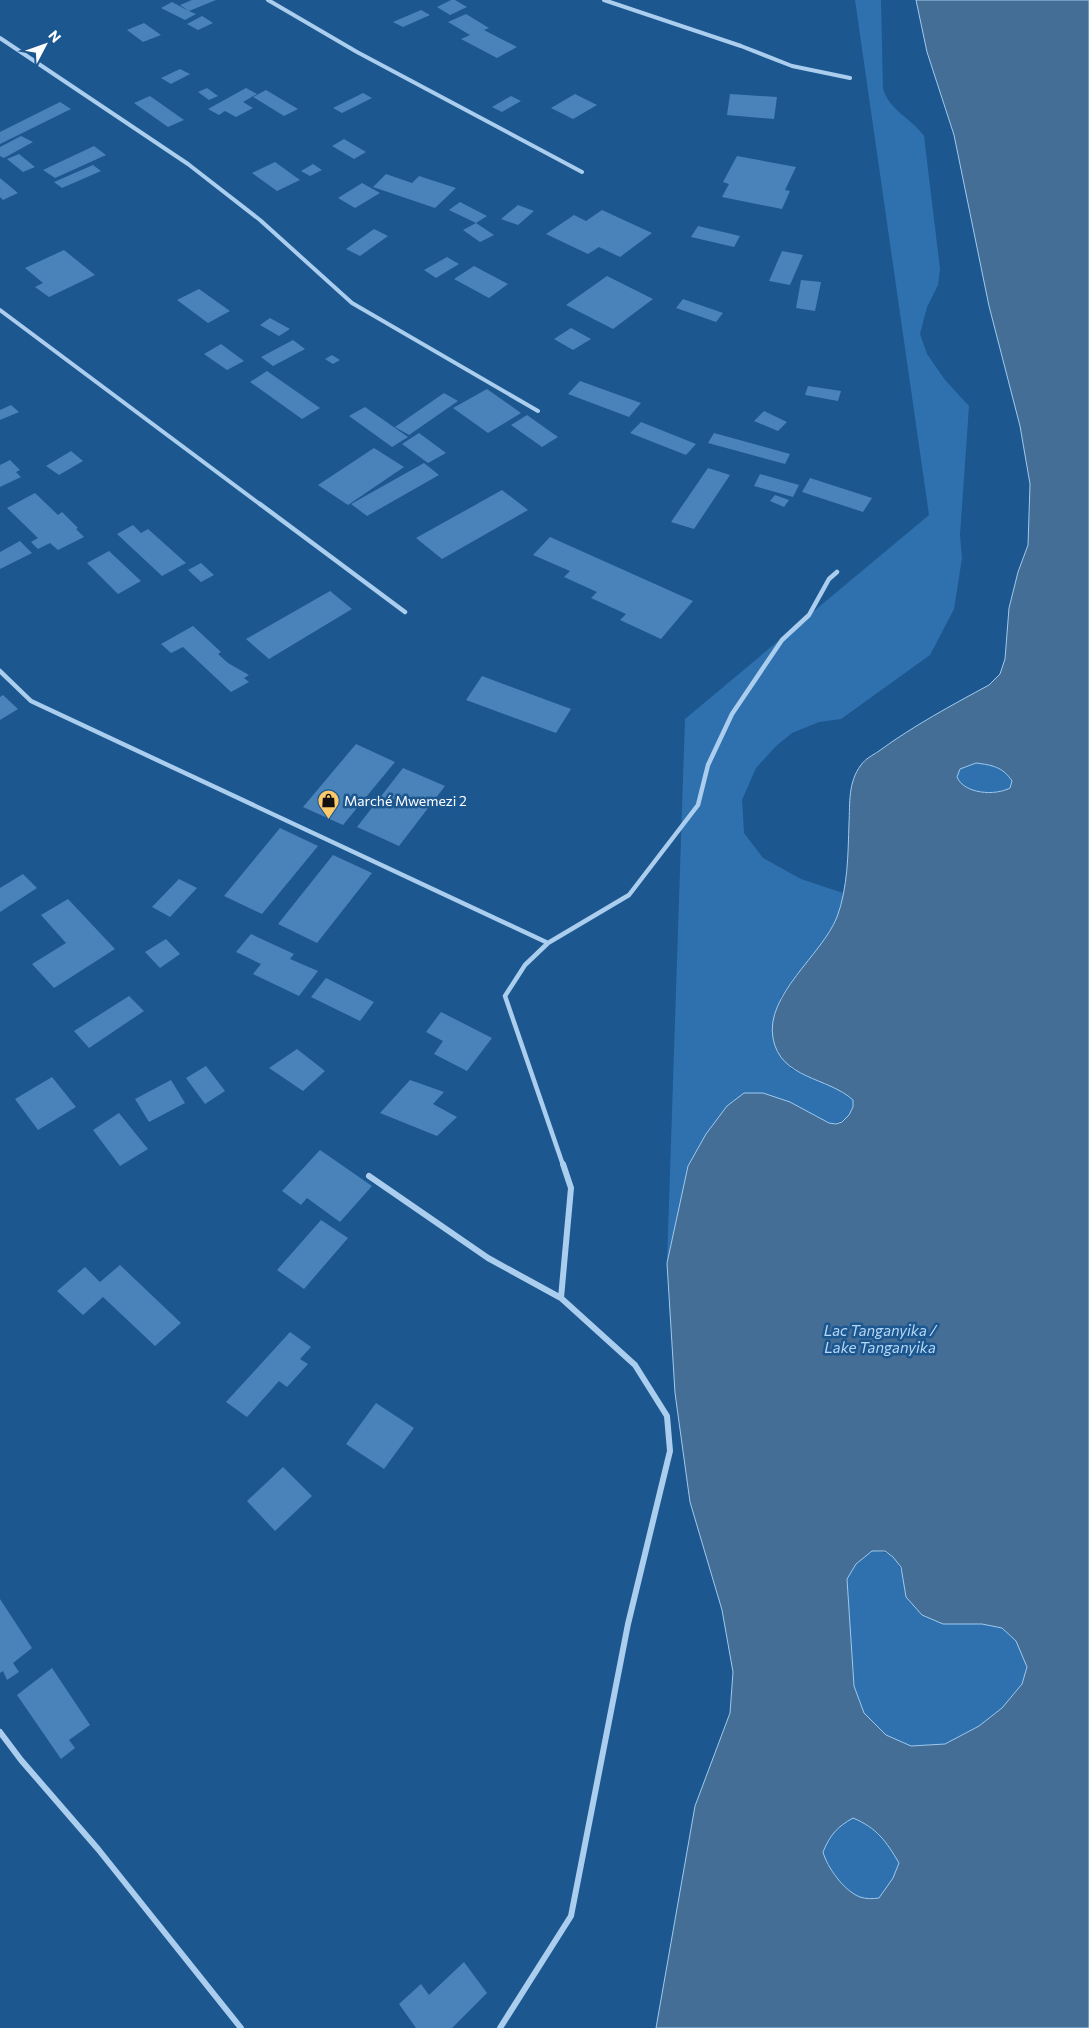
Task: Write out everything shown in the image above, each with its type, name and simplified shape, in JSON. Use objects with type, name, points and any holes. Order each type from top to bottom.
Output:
[{"type":"street","points":[[268,0],[357,52],[582,172]]},
{"type":"street","points":[[604,0],[741,46],[792,66],[850,78]]},
{"type":"street","points":[[0,38],[188,164],[260,220],[352,303],[538,411]]},
{"type":"street","points":[[0,310],[405,612]]},
{"type":"street","points":[[560,1298],[571,1188],[505,996],[526,965],[548,943],[629,895],[698,805],[708,765],[732,714],[782,640],[809,615],[829,580],[837,572]]},
{"type":"street","points":[[0,671],[31,701],[548,943]]},
{"type":"street","points":[[369,1176],[488,1258],[560,1298],[635,1365],[667,1416],[670,1451],[628,1624],[572,1916],[500,2028]]},
{"type":"street","points":[[0,1732],[21,1760],[98,1849],[241,2028]]},
{"type":"shaded area","points":[[855,0],[881,0],[883,89],[886,97],[896,109],[924,136],[940,269],[938,285],[927,307],[920,334],[927,354],[945,380],[969,406],[960,535],[962,558],[954,609],[930,655],[841,719],[819,722],[792,733],[776,746],[756,768],[742,800],[744,833],[763,858],[801,879],[843,893],[906,884],[792,982],[781,996],[772,1025],[791,1069],[844,1091],[853,1100],[852,1110],[847,1118],[839,1122],[829,1123],[790,1102],[667,1263],[685,719],[929,515]]},
{"type":"shaded area","points":[[976,763],[1001,770],[1012,781],[1010,788],[988,793],[966,787],[957,777],[960,769]]},
{"type":"shaded area","points":[[872,1551],[882,1552],[895,1559],[901,1571],[906,1597],[943,1624],[982,1624],[1002,1628],[1016,1641],[1027,1667],[1022,1684],[1002,1708],[979,1726],[945,1744],[911,1746],[886,1735],[864,1713],[854,1686],[847,1579],[856,1564]]},
{"type":"shaded area","points":[[853,1817],[880,1836],[899,1863],[893,1878],[879,1898],[862,1898],[848,1890],[829,1865],[823,1852],[835,1832]]},
{"type":"water","name":"Lac Tanganyika / Lake Tanganyika","points":[[916,0],[1089,0],[1089,2028],[656,2028],[695,1806],[730,1713],[733,1672],[722,1610],[690,1502],[675,1393],[667,1263],[688,1166],[706,1134],[727,1106],[744,1093],[763,1093],[790,1102],[829,1123],[836,1124],[842,1122],[849,1115],[853,1107],[853,1100],[843,1092],[795,1070],[785,1062],[777,1051],[773,1038],[773,1022],[778,1006],[796,976],[830,931],[841,906],[848,858],[850,793],[857,772],[869,757],[919,724],[989,685],[1000,674],[1005,659],[1009,608],[1018,572],[1028,545],[1030,484],[1020,426],[989,306],[954,135],[927,52]],"holes":[[[976,763],[1001,770],[1012,781],[1010,788],[1004,791],[988,793],[966,787],[957,777],[960,769]],[[872,1551],[885,1551],[901,1567],[906,1597],[922,1615],[943,1624],[982,1624],[1002,1628],[1016,1641],[1027,1667],[1022,1684],[1002,1708],[979,1726],[945,1744],[911,1746],[886,1735],[864,1713],[854,1686],[847,1579],[856,1564]],[[853,1818],[875,1831],[890,1848],[899,1863],[893,1878],[879,1898],[862,1898],[848,1890],[837,1878],[825,1858],[823,1852],[828,1841],[838,1828]]]},
{"type":"building","points":[[192,0],[216,0],[189,11],[180,5]]},
{"type":"building","points":[[455,0],[467,7],[450,15],[437,7]]},
{"type":"building","points":[[172,2],[196,14],[185,20],[161,8]]},
{"type":"building","points":[[421,10],[430,15],[403,27],[393,22]]},
{"type":"building","points":[[466,14],[489,28],[484,30],[517,47],[497,58],[461,39],[470,35],[448,22]]},
{"type":"building","points":[[202,16],[213,23],[198,30],[187,24]]},
{"type":"building","points":[[144,23],[161,35],[143,42],[127,30]]},
{"type":"building","points":[[180,69],[190,74],[171,84],[161,78]]},
{"type":"building","points":[[207,88],[218,96],[209,100],[198,92]]},
{"type":"building","points":[[246,88],[257,94],[243,102],[253,108],[236,117],[225,111],[219,115],[208,109]]},
{"type":"building","points":[[266,90],[298,109],[284,116],[253,97]]},
{"type":"building","points":[[363,93],[372,98],[342,113],[333,108]]},
{"type":"building","points":[[575,94],[597,105],[573,119],[551,108]]},
{"type":"building","points":[[730,94],[777,97],[774,119],[727,115]]},
{"type":"building","points":[[150,96],[184,120],[168,127],[134,103]]},
{"type":"building","points":[[511,96],[521,101],[502,112],[492,107]]},
{"type":"building","points":[[60,102],[71,109],[0,144],[0,132]]},
{"type":"building","points":[[21,136],[33,142],[4,158],[0,156],[0,147]]},
{"type":"building","points":[[344,139],[366,152],[354,159],[332,146]]},
{"type":"building","points":[[94,146],[106,155],[55,178],[43,170]]},
{"type":"building","points":[[19,154],[35,167],[23,172],[7,159]]},
{"type":"building","points":[[737,156],[796,167],[785,190],[790,191],[782,209],[722,197],[729,184],[723,182]]},
{"type":"building","points":[[275,162],[300,180],[277,191],[252,173]]},
{"type":"building","points":[[313,164],[322,170],[310,176],[301,171]]},
{"type":"building","points":[[93,165],[101,171],[62,188],[54,182]]},
{"type":"building","points":[[386,174],[412,183],[419,176],[456,188],[435,208],[373,187]]},
{"type":"building","points":[[0,178],[18,193],[3,200],[0,197]]},
{"type":"building","points":[[362,183],[380,193],[355,208],[338,198]]},
{"type":"building","points":[[460,202],[487,216],[476,223],[449,210]]},
{"type":"building","points":[[518,205],[534,211],[518,225],[501,219]]},
{"type":"building","points":[[602,210],[652,233],[620,257],[599,247],[588,254],[546,234],[574,215],[586,221]]},
{"type":"building","points":[[476,223],[494,235],[480,242],[463,230]]},
{"type":"building","points":[[698,226],[740,236],[734,247],[691,237]]},
{"type":"building","points":[[374,229],[388,236],[360,256],[346,249]]},
{"type":"building","points":[[64,250],[95,275],[49,297],[35,287],[43,283],[25,268]]},
{"type":"building","points":[[782,251],[803,255],[790,285],[769,281]]},
{"type":"building","points":[[447,257],[459,264],[436,278],[424,270]]},
{"type":"building","points":[[474,266],[508,284],[489,298],[454,279]]},
{"type":"building","points":[[607,276],[653,299],[613,329],[566,305]]},
{"type":"building","points":[[801,280],[821,282],[815,311],[796,308]]},
{"type":"building","points":[[199,289],[230,311],[208,323],[177,300]]},
{"type":"building","points":[[683,299],[723,313],[716,322],[676,308]]},
{"type":"building","points":[[270,318],[290,329],[279,336],[260,325]]},
{"type":"building","points":[[571,328],[591,339],[573,350],[554,339]]},
{"type":"building","points":[[293,340],[305,349],[273,366],[261,357]]},
{"type":"building","points":[[221,344],[244,361],[227,370],[204,354]]},
{"type":"building","points":[[332,355],[340,360],[333,364],[325,359]]},
{"type":"building","points":[[267,371],[320,408],[302,419],[250,382]]},
{"type":"building","points":[[580,381],[641,403],[629,417],[568,394]]},
{"type":"building","points":[[808,386],[841,391],[838,401],[805,395]]},
{"type":"building","points":[[487,389],[521,413],[488,433],[453,408]]},
{"type":"building","points":[[444,393],[458,401],[409,435],[395,427]]},
{"type":"building","points":[[11,405],[19,412],[0,420],[0,410]]},
{"type":"building","points":[[365,407],[408,437],[392,447],[349,416]]},
{"type":"building","points":[[764,411],[787,422],[778,431],[754,421]]},
{"type":"building","points":[[527,415],[558,437],[542,447],[511,425]]},
{"type":"building","points":[[641,422],[696,444],[686,455],[630,433]]},
{"type":"building","points":[[419,433],[446,453],[428,463],[402,444]]},
{"type":"building","points":[[714,433],[790,454],[785,464],[708,443]]},
{"type":"building","points":[[374,448],[404,467],[348,505],[318,485]]},
{"type":"building","points":[[71,451],[83,461],[59,475],[46,466]]},
{"type":"building","points":[[10,460],[20,470],[16,472],[21,477],[0,487],[0,465]]},
{"type":"building","points":[[424,463],[439,475],[367,516],[351,504]]},
{"type":"building","points":[[708,468],[730,475],[694,529],[671,522]]},
{"type":"building","points":[[760,474],[799,485],[793,497],[754,486]]},
{"type":"building","points":[[810,478],[872,498],[863,512],[802,492]]},
{"type":"building","points":[[502,490],[528,510],[442,559],[416,538]]},
{"type":"building","points":[[35,493],[58,515],[62,512],[84,537],[58,550],[50,543],[38,549],[31,542],[38,538],[7,508]]},
{"type":"building","points":[[775,495],[789,500],[784,507],[770,501]]},
{"type":"building","points":[[133,525],[141,533],[148,529],[186,563],[162,576],[117,534]]},
{"type":"building","points":[[550,537],[693,601],[661,639],[620,620],[626,614],[591,598],[597,592],[564,577],[570,571],[533,555]]},
{"type":"building","points":[[20,541],[32,553],[0,569],[0,552]]},
{"type":"building","points":[[109,551],[141,581],[118,594],[87,563]]},
{"type":"building","points":[[201,563],[214,575],[201,582],[188,570]]},
{"type":"building","points":[[330,591],[352,609],[269,659],[246,639]]},
{"type":"building","points":[[193,626],[221,652],[218,654],[228,663],[249,675],[244,678],[249,682],[231,692],[183,647],[171,653],[161,644]]},
{"type":"building","points":[[482,676],[571,709],[556,733],[466,700]]},
{"type":"building","points":[[3,695],[18,709],[0,720],[0,697]]},
{"type":"building","points":[[356,744],[395,762],[343,825],[303,807]]},
{"type":"building","points":[[403,768],[445,786],[399,846],[357,827]]},
{"type":"building","points":[[280,828],[318,846],[262,914],[224,896]]},
{"type":"building","points":[[333,855],[372,873],[317,943],[278,924]]},
{"type":"building","points":[[23,874],[37,888],[0,912],[0,888]]},
{"type":"building","points":[[179,879],[197,888],[170,917],[152,907]]},
{"type":"building","points":[[68,899],[115,949],[54,988],[32,964],[66,943],[41,915]]},
{"type":"building","points":[[251,934],[294,954],[290,959],[318,971],[299,996],[253,974],[261,964],[236,952]]},
{"type":"building","points":[[166,939],[180,954],[160,968],[145,952]]},
{"type":"building","points":[[326,978],[374,1002],[360,1021],[311,997]]},
{"type":"building","points":[[129,996],[144,1011],[89,1048],[74,1031]]},
{"type":"building","points":[[441,1012],[492,1038],[467,1071],[434,1054],[443,1041],[426,1032]]},
{"type":"building","points":[[297,1049],[325,1071],[303,1091],[269,1068]]},
{"type":"building","points":[[206,1066],[225,1091],[205,1104],[186,1078]]},
{"type":"building","points":[[52,1077],[76,1107],[38,1130],[15,1099]]},
{"type":"building","points":[[171,1080],[185,1103],[149,1122],[135,1099]]},
{"type":"building","points":[[410,1080],[444,1092],[433,1104],[457,1117],[437,1136],[380,1113]]},
{"type":"building","points":[[119,1113],[148,1149],[120,1166],[93,1130]]},
{"type":"building","points":[[320,1150],[372,1186],[340,1222],[307,1198],[301,1205],[282,1191]]},
{"type":"building","points":[[321,1220],[348,1238],[304,1289],[277,1270]]},
{"type":"building","points":[[120,1265],[181,1323],[155,1346],[103,1297],[83,1315],[57,1291],[85,1267],[100,1282]]},
{"type":"building","points":[[290,1332],[311,1347],[300,1359],[308,1364],[287,1387],[279,1381],[247,1417],[226,1402]]},
{"type":"building","points":[[376,1403],[414,1428],[384,1469],[346,1444]]},
{"type":"building","points":[[283,1467],[312,1496],[275,1531],[247,1501]]},
{"type":"building","points":[[0,1599],[32,1648],[13,1663],[19,1672],[7,1680],[3,1671],[0,1673]]},
{"type":"building","points":[[52,1668],[90,1725],[69,1740],[75,1748],[61,1759],[17,1695]]},
{"type":"building","points":[[464,1962],[487,1993],[452,2028],[416,2028],[399,2004],[421,1984],[429,1995]]},
{"type":"place","name":"Marché Mwemezi 2","points":[[328,819]]}]
